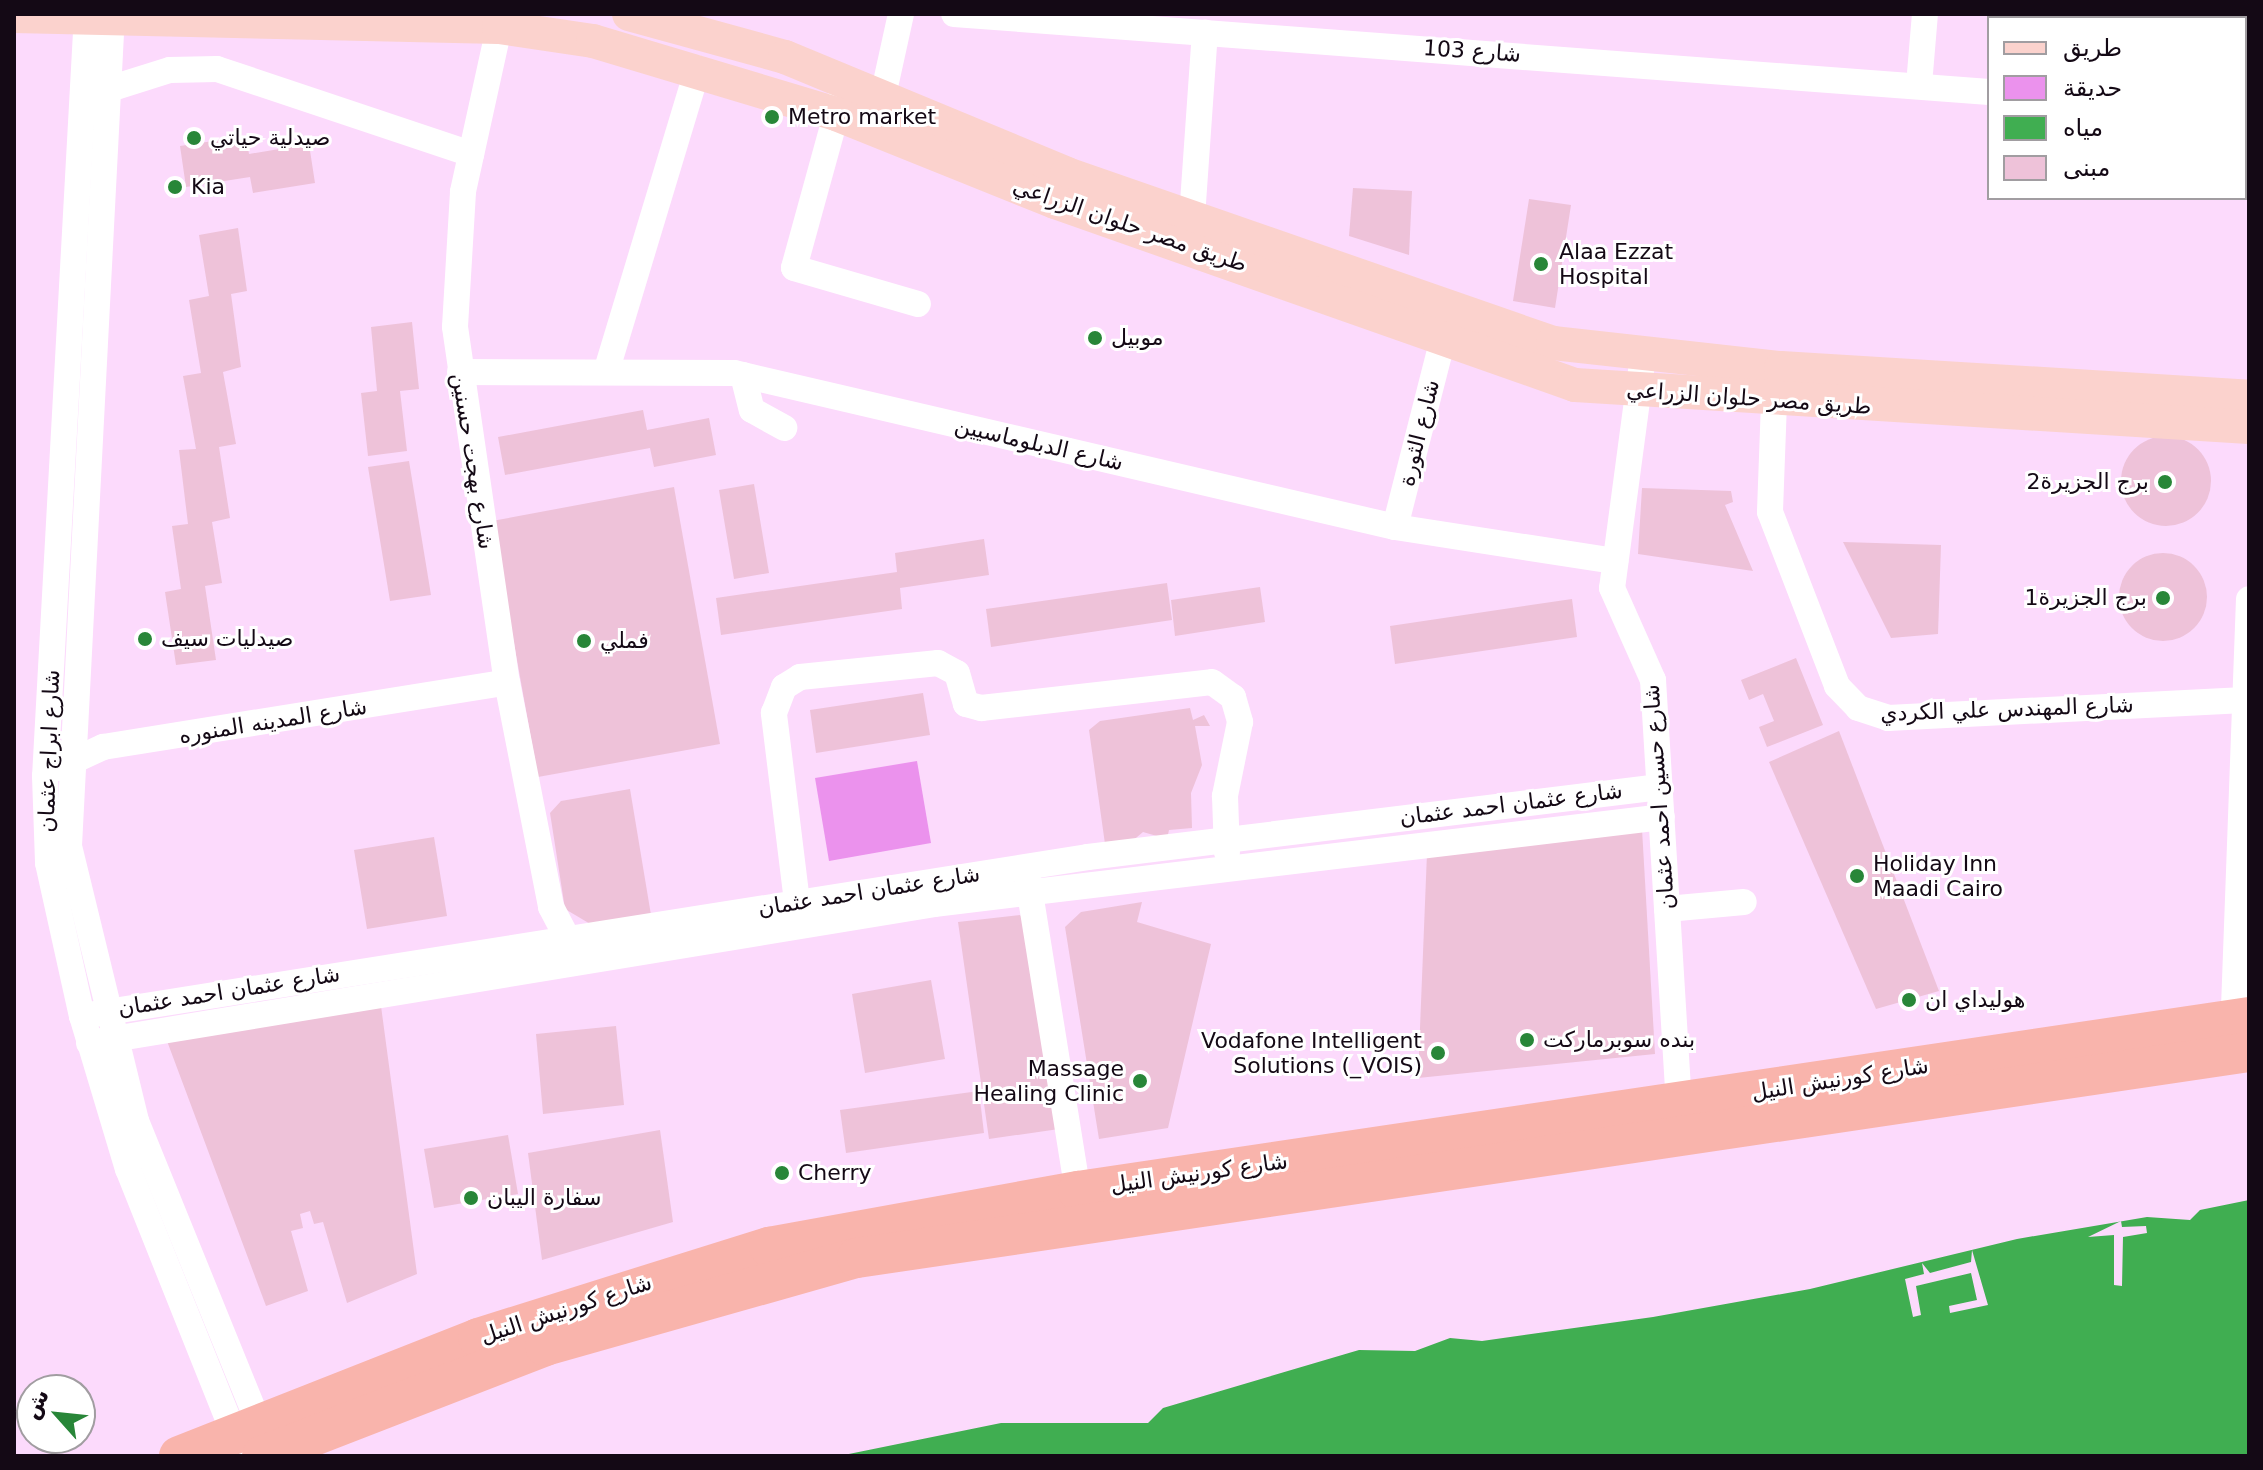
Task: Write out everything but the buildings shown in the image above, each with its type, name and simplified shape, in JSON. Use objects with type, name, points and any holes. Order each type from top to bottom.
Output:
[{"type":"highway","name":"شارع كورنيش النيل","points":[[254,1445],[478,1338],[695,1267],[1078,1191],[1679,1105],[2241,1035]]},
{"type":"highway","name":"شارع كورنيش النيل","points":[[179,1456],[254,1445],[545,1346],[857,1258],[2241,1035]]},
{"type":"main road","name":"طريق مصر حلوان الزراعي","points":[[629,14],[847,81],[879,113],[1055,202],[1557,381],[1638,392],[1774,402],[2249,427]]},
{"type":"main road","name":"طريق مصر حلوان الزراعي","points":[[14,16],[501,20],[698,68],[836,114],[879,113],[1028,160],[1527,336],[1643,356],[2249,397]]},
{"type":"street","points":[[879,113],[901,14]]},
{"type":"street","name":"شارع 103","points":[[954,14],[1091,19],[1205,32],[1987,92]]},
{"type":"street","points":[[1919,85],[1925,14]]},
{"type":"street","name":"شارع ابراج عثمان","points":[[93,1014],[69,846],[70,760],[106,90],[100,16]]},
{"type":"street","name":"شارع ابراج عثمان","points":[[100,16],[45,776],[53,892],[150,1198],[254,1445]]},
{"type":"street","name":"شارع بهجت حسنين","points":[[501,20],[471,154],[454,282],[460,372],[507,682],[551,907],[571,938]]},
{"type":"street","points":[[1192,217],[1205,32]]},
{"type":"street","points":[[607,369],[698,68]]},
{"type":"street","points":[[106,90],[170,70],[217,69],[471,154]]},
{"type":"street","points":[[847,81],[794,268],[918,304]]},
{"type":"street","name":"شارع الثورة","points":[[1395,527],[1443,339]]},
{"type":"street","name":"شارع حسين احمد عثمان","points":[[1643,356],[1615,561],[1614,598],[1653,680],[1679,1105]]},
{"type":"street","name":"شارع الدبلوماسيين","points":[[460,372],[607,369],[743,375],[1395,527],[1615,561]]},
{"type":"street","points":[[743,375],[752,410],[784,428]]},
{"type":"street","name":"شارع المهندس علي الكردي","points":[[1774,402],[1770,512],[1837,686],[1858,708],[1888,718],[2247,683]]},
{"type":"street","points":[[2241,1035],[2249,599]]},
{"type":"street","points":[[799,914],[774,713],[778,695],[800,677],[938,663],[957,673],[966,704],[981,708],[1212,682],[1233,697],[1240,722],[1227,851]]},
{"type":"street","name":"شارع المدينه المنوره","points":[[45,776],[70,760],[119,744],[507,682]]},
{"type":"street","name":"شارع عثمان احمد عثمان","points":[[93,1014],[571,938],[799,914],[1227,851],[1435,813],[1660,787]]},
{"type":"street","points":[[1435,813],[1437,841]]},
{"type":"street","name":"شارع عثمان احمد عثمان","points":[[1227,851],[1437,841],[1662,817]]},
{"type":"street","points":[[1028,879],[1078,1191]]},
{"type":"street","points":[[1667,909],[1744,902]]},
{"type":"street","points":[[539,974],[533,944],[551,907]]},
{"type":"street","name":"شارع عثمان احمد عثمان","points":[[100,1040],[539,974],[799,914]]},
{"type":"street","points":[[571,938],[577,967]]},
{"type":"green space","points":[[917,761],[931,843],[829,861],[815,778]]},
{"type":"water","points":[[2249,1200],[2249,1456],[839,1456],[1001,1423],[1148,1423],[1163,1408],[1359,1350],[1415,1351],[1450,1338],[1482,1341],[1653,1317],[1810,1289],[2017,1239],[2147,1217],[2190,1220],[2200,1210]]},
{"type":"pier","points":[[2121,1221],[2122,1227],[2146,1226],[2147,1233],[2123,1237],[2122,1286],[2114,1285],[2114,1235],[2088,1237]]},
{"type":"pier","points":[[1972,1250],[1988,1305],[1950,1313],[1949,1306],[1977,1300],[1971,1273],[1916,1286],[1921,1315],[1913,1317],[1905,1279],[1924,1274],[1922,1263],[1930,1273],[1971,1262]]},
{"type":"place","name":"Metro market","points":[[772,117]]},
{"type":"place","name":"صيدلية حياتي","points":[[194,138]]},
{"type":"place","name":"Kia","points":[[175,187]]},
{"type":"place","name":"Alaa Ezzat Hospital","points":[[1541,264]]},
{"type":"place","name":"موبيل","points":[[1095,338]]},
{"type":"place","name":"برج الجزيرة2","points":[[2165,482]]},
{"type":"place","name":"برج الجزيرة1","points":[[2163,598]]},
{"type":"place","name":"صيدليات سيف","points":[[145,639]]},
{"type":"place","name":"فملي","points":[[584,641]]},
{"type":"place","name":"Holiday Inn Maadi Cairo","points":[[1857,876]]},
{"type":"place","name":"هوليداي ان","points":[[1909,1000]]},
{"type":"place","name":"بنده سوبرماركت","points":[[1527,1040]]},
{"type":"place","name":"Vodafone Intelligent Solutions (_VOIS)","points":[[1438,1053]]},
{"type":"place","name":"Massage Healing Clinic","points":[[1140,1081]]},
{"type":"place","name":"Cherry","points":[[782,1173]]},
{"type":"place","name":"سفارة اليبان","points":[[471,1198]]}]
